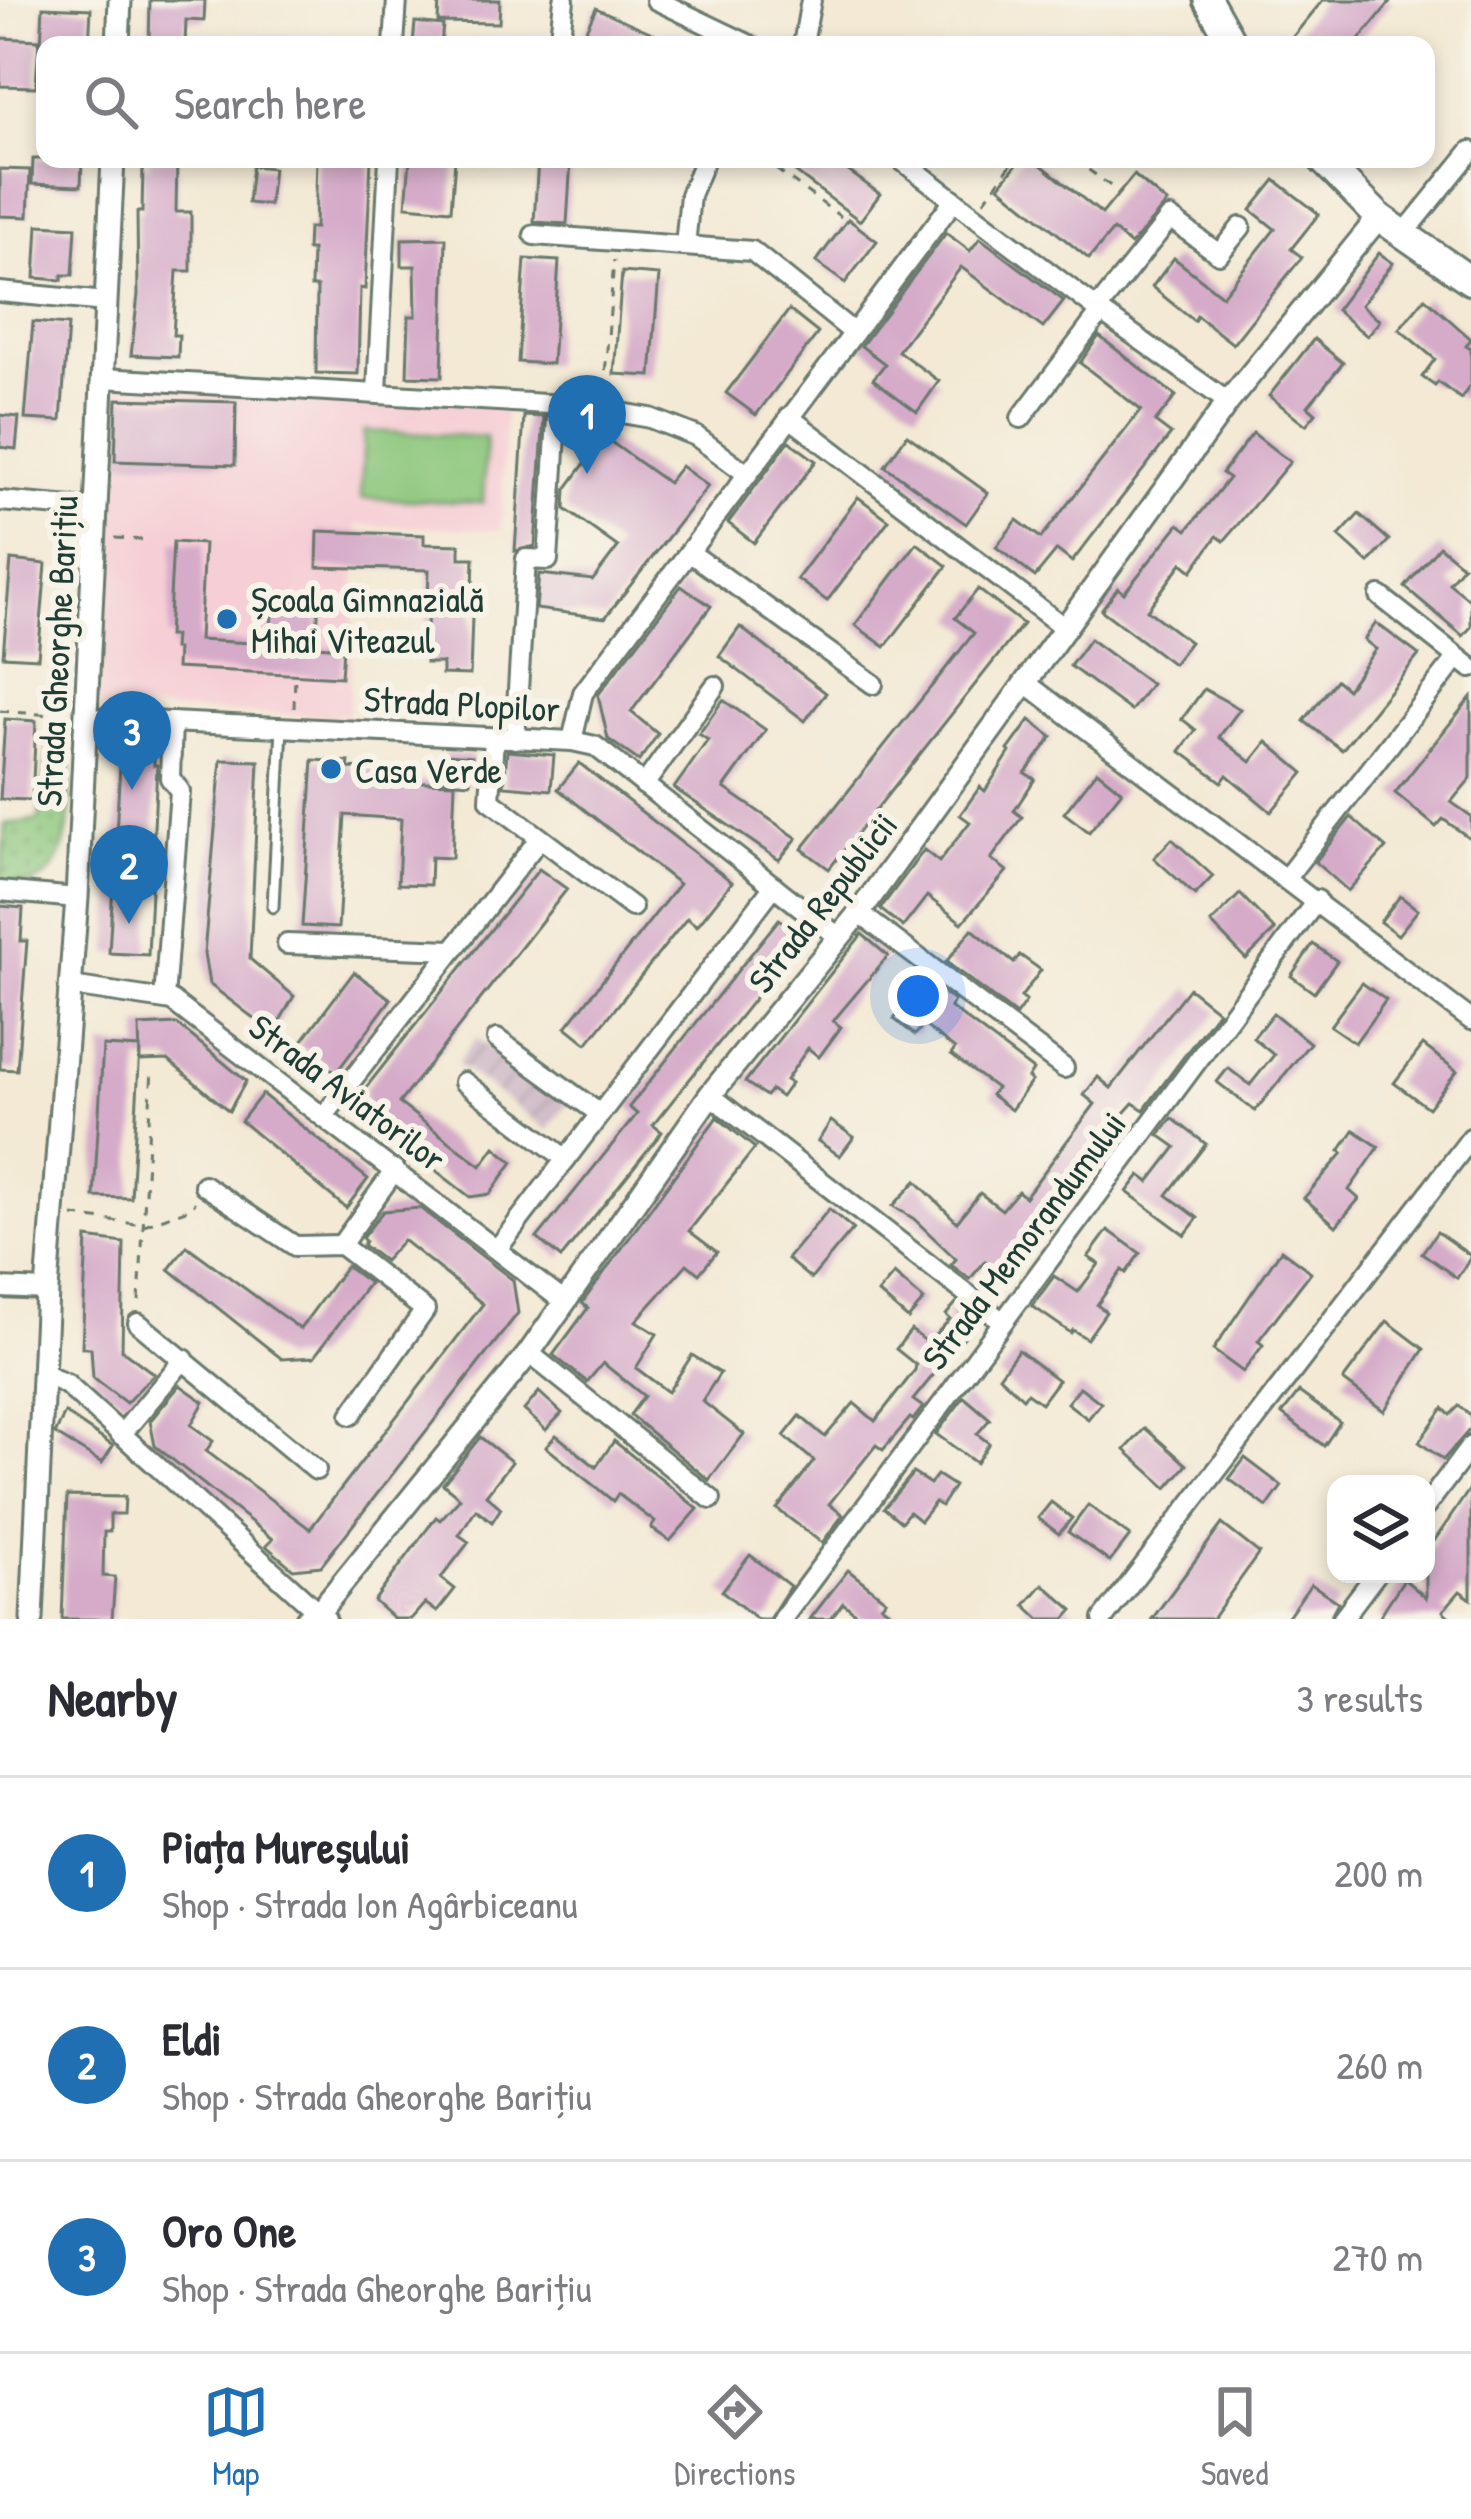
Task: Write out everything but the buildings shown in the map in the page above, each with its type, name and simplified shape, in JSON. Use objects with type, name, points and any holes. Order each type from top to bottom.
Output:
[{"type":"main road","points":[[1208,0],[1228,36]]},
{"type":"main road","points":[[1331,168],[1379,217],[1471,281]]},
{"type":"street","points":[[119,36],[121,0]]},
{"type":"street","points":[[395,36],[397,0]]},
{"type":"street","points":[[561,36],[564,0]]},
{"type":"street","points":[[656,0],[731,36]]},
{"type":"street","points":[[805,36],[811,0]]},
{"type":"street","points":[[1403,235],[1471,151]]},
{"type":"street","name":"Strada Gheorghe Barițiu","points":[[32,1619],[47,1290],[77,898],[113,168]]},
{"type":"street","points":[[377,391],[389,168]]},
{"type":"street","points":[[685,246],[690,195],[701,168]]},
{"type":"street","points":[[912,168],[1228,402]]},
{"type":"street","points":[[572,741],[583,693],[954,200]]},
{"type":"street","name":"Strada Republicii","points":[[317,1617],[529,1353],[710,1095],[859,914],[1228,402],[1379,217]]},
{"type":"street","points":[[1021,418],[1170,218],[1219,254],[1241,227]]},
{"type":"street","points":[[534,235],[752,251],[854,333]]},
{"type":"street","points":[[0,292],[106,302]]},
{"type":"street","points":[[103,378],[377,391],[602,410],[650,418],[696,436],[747,474]]},
{"type":"street","points":[[515,739],[526,559],[548,560],[558,404]]},
{"type":"street","points":[[789,418],[1066,629]]},
{"type":"street","points":[[0,501],[96,509]]},
{"type":"street","points":[[689,552],[873,684]]},
{"type":"street","points":[[1286,878],[1464,663],[1381,596]]},
{"type":"street","points":[[1026,682],[1471,1020]]},
{"type":"street","points":[[644,784],[715,686]]},
{"type":"street","name":"Strada Plopilor","points":[[86,718],[572,741],[595,746],[840,938]]},
{"type":"street","points":[[164,999],[180,791],[170,778],[172,722]]},
{"type":"street","points":[[494,738],[490,800],[632,907]]},
{"type":"street","points":[[324,1116],[540,838]]},
{"type":"street","points":[[498,1248],[774,886]]},
{"type":"street","points":[[0,891],[77,898]]},
{"type":"street","name":"Strada Memorandumului","points":[[782,1619],[1317,900]]},
{"type":"street","points":[[859,914],[1064,1068]]},
{"type":"street","points":[[287,944],[453,950]]},
{"type":"street","name":"Strada Aviatorilor","points":[[71,986],[172,1001],[563,1301]]},
{"type":"street","points":[[497,1039],[600,1114]]},
{"type":"street","points":[[464,1082],[566,1159]]},
{"type":"street","points":[[710,1095],[1003,1322]]},
{"type":"street","points":[[1103,1619],[1471,1138]]},
{"type":"street","points":[[341,1245],[395,1170]]},
{"type":"street","points":[[204,1185],[295,1246],[341,1245],[425,1310],[351,1415]]},
{"type":"street","points":[[0,1288],[47,1290]]},
{"type":"street","points":[[138,1323],[316,1470]]},
{"type":"street","points":[[529,1353],[711,1499]]},
{"type":"street","points":[[121,1436],[184,1359]]},
{"type":"street","points":[[45,1375],[67,1384],[317,1617]]},
{"type":"street","points":[[1435,1494],[1471,1445]]},
{"type":"street","points":[[1342,1619],[1369,1583]]},
{"type":"lane","points":[[273,907],[287,728]]},
{"type":"path","points":[[774,168],[841,217]]},
{"type":"path","points":[[974,215],[1008,168]]},
{"type":"path","points":[[1086,168],[1112,187]]},
{"type":"path","points":[[602,410],[616,241]]},
{"type":"path","points":[[95,537],[145,540]]},
{"type":"path","points":[[287,728],[296,675]]},
{"type":"path","points":[[0,711],[86,718]]},
{"type":"path","points":[[138,1323],[152,1069]]},
{"type":"path","points":[[52,1213],[144,1225],[191,1208],[204,1185]]},
{"type":"shaded area","name":"Școala Gimnazială Mihai Viteazul","points":[[110,386],[506,400],[501,530],[357,525],[349,717],[98,708]]},
{"type":"shaded area","points":[[476,1038],[567,1104],[548,1130],[457,1064]]},
{"type":"green space","points":[[364,431],[486,437],[483,503],[361,498]]},
{"type":"green space","points":[[50,737],[70,738],[65,843],[46,876],[29,884],[1,882],[5,824],[39,820]]},
{"type":"place","name":"Piața Mureșului","points":[[587,474]]},
{"type":"place","name":"Școala Gimnazială Mihai Viteazul","points":[[227,619]]},
{"type":"place","name":"Casa Verde","points":[[331,769]]},
{"type":"place","name":"Oro One","points":[[132,790]]},
{"type":"place","name":"Eldi","points":[[129,924]]}]
